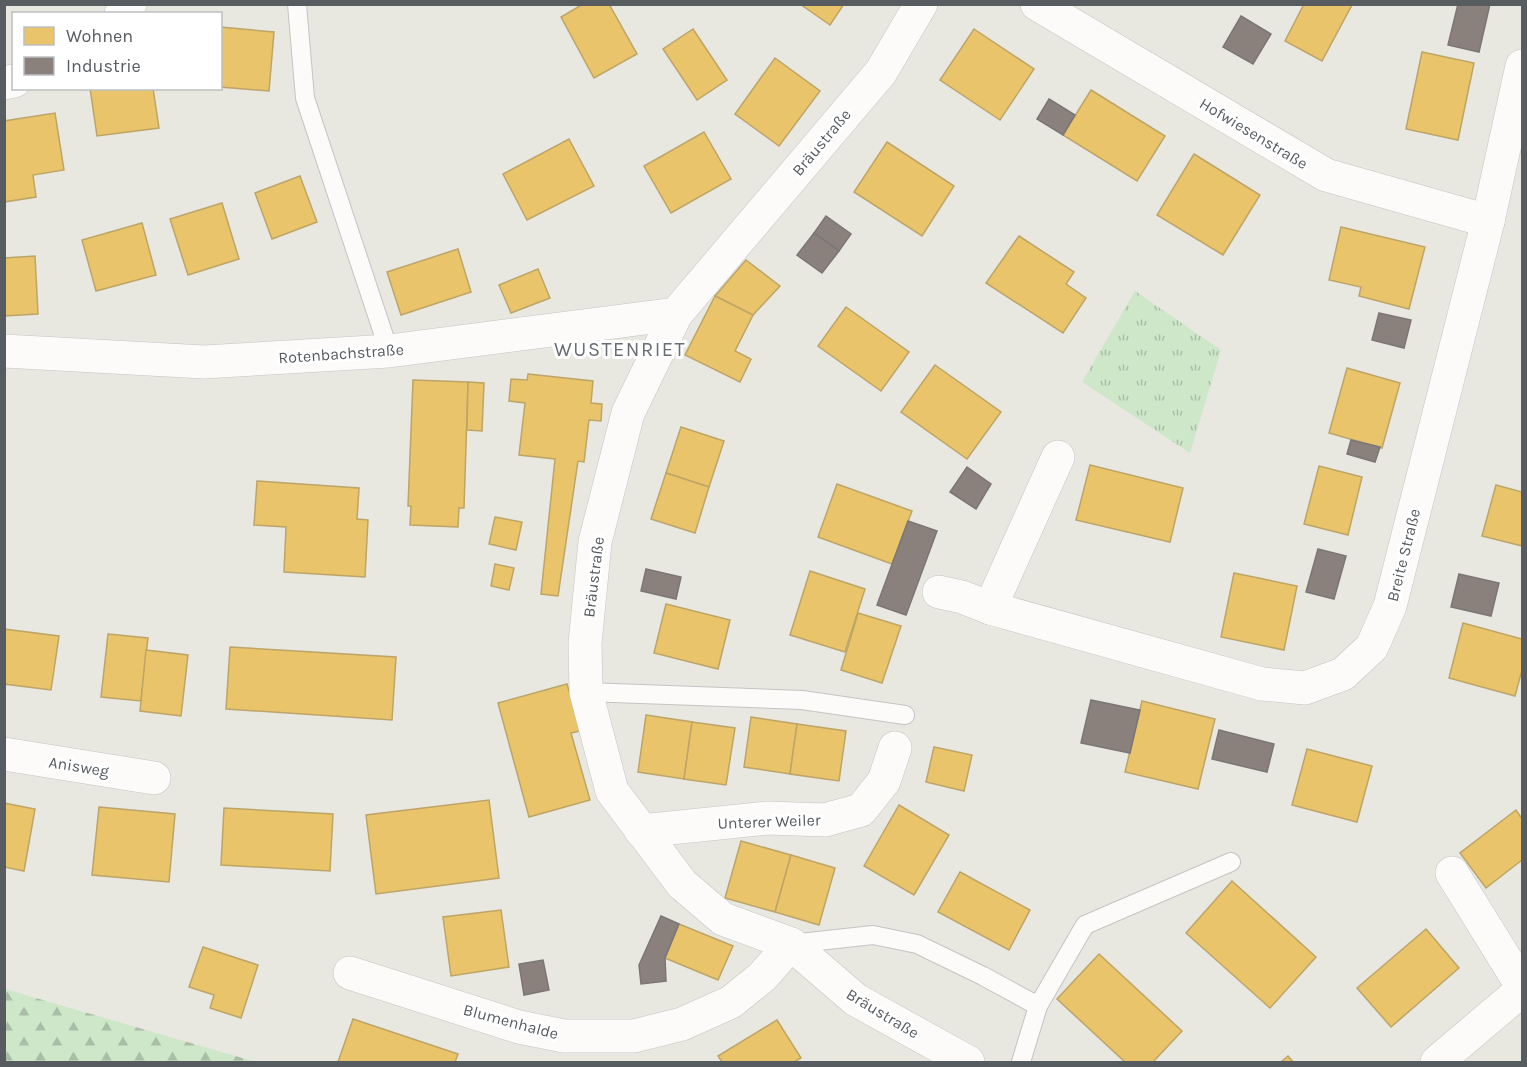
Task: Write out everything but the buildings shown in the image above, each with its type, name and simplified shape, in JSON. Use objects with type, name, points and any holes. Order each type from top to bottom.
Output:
[{"type":"street","name":"Bräustraße","points":[[921,4],[881,72],[675,314],[628,413],[595,542],[585,643],[586,692],[612,791],[682,884],[723,919],[792,944],[856,1000],[968,1062]]},
{"type":"street","name":"Hofwiesenstraße","points":[[1037,4],[1326,175],[1488,221]]},
{"type":"street","name":"Breite Straße","points":[[939,592],[1262,684],[1305,688],[1343,674],[1372,647],[1390,606],[1488,221],[1522,66]]},
{"type":"street","name":"Rotenbachstraße","points":[[4,351],[204,362],[389,351],[675,314]]},
{"type":"street","points":[[990,608],[1058,457]]},
{"type":"street","name":"Unterer Weiler","points":[[641,831],[768,818],[825,820],[861,810],[884,781],[895,748]]},
{"type":"street","name":"Anisweg","points":[[4,754],[154,778]]},
{"type":"street","points":[[1437,1062],[1522,988],[1452,873]]},
{"type":"street","name":"Blumenhalde","points":[[350,973],[519,1027],[564,1036],[634,1036],[682,1024],[731,1002],[762,977],[792,944]]},
{"type":"lane","points":[[297,4],[305,98],[389,351]]},
{"type":"lane","points":[[586,692],[802,700],[905,715]]},
{"type":"lane","points":[[1021,1062],[1038,1006],[1085,925],[1231,862]]},
{"type":"lane","points":[[792,944],[873,935],[917,944],[984,976],[1038,1006]]},
{"type":"green space","points":[[1135,291],[1221,350],[1190,453],[1082,382]]},
{"type":"green space","points":[[5,989],[256,1062],[5,1062]]},
{"type":"district","name":"WUSTENRIET","points":[[620,349]]}]
